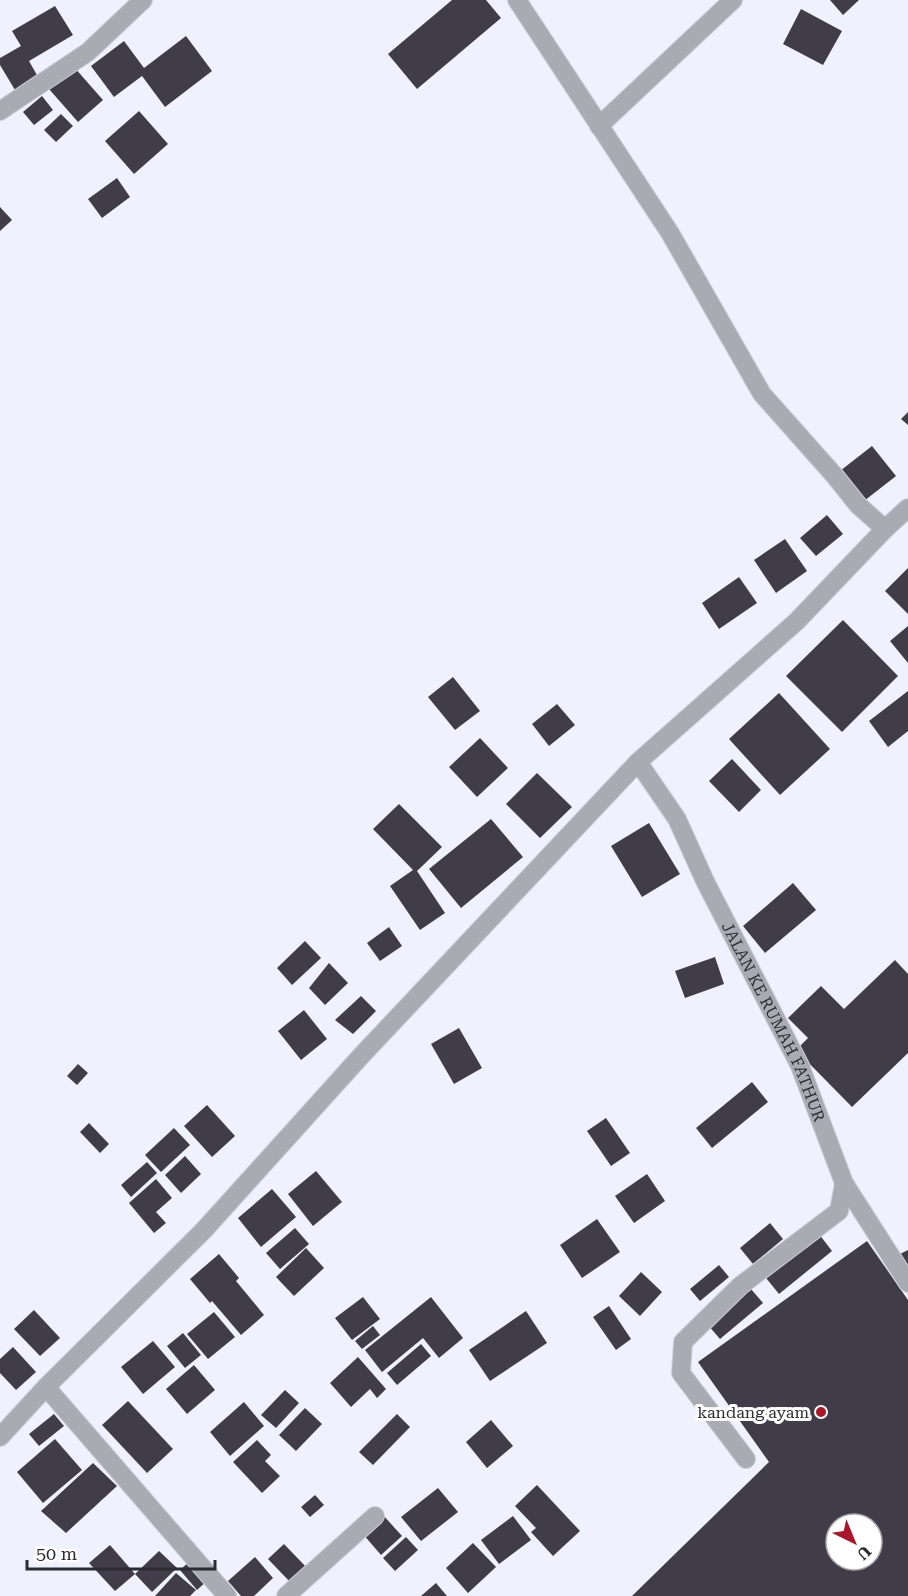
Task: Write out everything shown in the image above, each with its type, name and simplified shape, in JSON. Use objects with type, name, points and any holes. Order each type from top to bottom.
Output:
[{"type":"street","points":[[0,111],[88,52],[143,0]]},
{"type":"street","points":[[517,0],[670,233],[762,394],[858,505],[885,529]]},
{"type":"street","points":[[599,126],[733,0]]},
{"type":"street","points":[[0,1437],[46,1387],[204,1230],[361,1056],[638,762],[797,621],[908,508]]},
{"type":"street","name":"JALAN KE RUMAH FATHUR","points":[[638,762],[676,819],[705,881],[800,1066],[844,1183],[908,1283]]},
{"type":"street","points":[[746,1459],[681,1373],[683,1342],[740,1286],[839,1211],[844,1183]]},
{"type":"street","points":[[46,1387],[227,1596]]},
{"type":"street","points":[[286,1596],[375,1516]]},
{"type":"building","points":[[452,0],[486,0],[501,18],[417,89],[388,54]]},
{"type":"building","points":[[830,0],[859,0],[843,15]]},
{"type":"building","points":[[55,6],[73,35],[29,61],[38,77],[15,90],[0,65],[0,58],[21,46],[12,31]]},
{"type":"building","points":[[801,9],[842,31],[823,65],[783,44]]},
{"type":"building","points":[[186,36],[212,71],[165,107],[142,76],[114,97],[91,66],[124,41],[144,68]]},
{"type":"building","points":[[74,67],[103,100],[78,122],[49,89]]},
{"type":"building","points":[[42,96],[53,110],[34,125],[23,112]]},
{"type":"building","points":[[139,111],[168,144],[134,174],[105,141]]},
{"type":"building","points":[[61,114],[73,126],[56,142],[44,130]]},
{"type":"building","points":[[117,178],[130,197],[102,218],[88,199]]},
{"type":"building","points":[[0,207],[12,220],[0,231]]},
{"type":"building","points":[[908,412],[908,425],[901,419]]},
{"type":"building","points":[[872,446],[896,476],[864,501],[840,471]]},
{"type":"building","points":[[827,515],[843,534],[816,556],[800,538]]},
{"type":"building","points":[[785,539],[807,571],[776,593],[754,560]]},
{"type":"building","points":[[908,568],[908,614],[885,591]]},
{"type":"building","points":[[739,577],[757,603],[719,629],[702,603]]},
{"type":"building","points":[[843,620],[898,676],[842,732],[786,676]]},
{"type":"building","points":[[908,626],[908,663],[890,641]]},
{"type":"building","points":[[453,677],[480,711],[455,730],[428,697]]},
{"type":"building","points":[[908,691],[908,731],[888,747],[869,721]]},
{"type":"building","points":[[779,693],[830,749],[780,795],[729,739]]},
{"type":"building","points":[[557,704],[575,725],[549,746],[532,724]]},
{"type":"building","points":[[480,738],[508,768],[477,797],[449,767]]},
{"type":"building","points":[[732,759],[761,790],[739,812],[709,781]]},
{"type":"building","points":[[537,773],[572,807],[540,838],[506,804]]},
{"type":"building","points":[[399,804],[442,847],[417,871],[445,913],[420,930],[390,886],[413,870],[373,829]]},
{"type":"building","points":[[491,819],[523,857],[461,908],[429,869]]},
{"type":"building","points":[[649,823],[680,874],[642,897],[611,846]]},
{"type":"building","points":[[793,883],[816,910],[765,953],[743,926]]},
{"type":"building","points":[[389,927],[402,946],[380,961],[367,943]]},
{"type":"building","points":[[305,941],[321,958],[292,985],[277,968]]},
{"type":"building","points":[[715,957],[724,984],[685,998],[675,971]]},
{"type":"building","points":[[895,960],[908,974],[908,1053],[852,1107],[796,1050],[808,1038],[788,1018],[821,986],[844,1009]]},
{"type":"building","points":[[329,963],[348,983],[325,1005],[309,988]]},
{"type":"building","points":[[361,996],[376,1011],[353,1034],[335,1020]]},
{"type":"building","points":[[304,1010],[327,1039],[301,1060],[278,1031]]},
{"type":"building","points":[[459,1028],[482,1068],[454,1084],[431,1044]]},
{"type":"building","points":[[78,1064],[88,1073],[77,1085],[67,1076]]},
{"type":"building","points":[[752,1082],[768,1102],[712,1148],[696,1128]]},
{"type":"building","points":[[207,1105],[235,1136],[212,1157],[184,1126]]},
{"type":"building","points":[[606,1118],[630,1153],[611,1166],[587,1131]]},
{"type":"building","points":[[89,1123],[109,1144],[100,1153],[80,1132]]},
{"type":"building","points":[[174,1128],[190,1145],[161,1172],[145,1155]]},
{"type":"building","points":[[185,1156],[201,1174],[181,1193],[165,1175]]},
{"type":"building","points":[[147,1162],[157,1173],[131,1197],[121,1185]]},
{"type":"building","points":[[316,1171],[342,1202],[313,1226],[288,1194]]},
{"type":"building","points":[[647,1174],[665,1201],[634,1223],[615,1196]]},
{"type":"building","points":[[156,1179],[172,1198],[156,1212],[166,1223],[154,1233],[129,1203]]},
{"type":"building","points":[[272,1189],[296,1217],[261,1247],[238,1218]]},
{"type":"building","points":[[597,1219],[620,1252],[582,1278],[560,1245]]},
{"type":"building","points":[[770,1223],[783,1239],[753,1264],[740,1248]]},
{"type":"building","points":[[295,1228],[309,1244],[280,1269],[266,1253]]},
{"type":"building","points":[[819,1234],[832,1251],[779,1294],[766,1278]]},
{"type":"building","name":"kandang ayam","points":[[867,1241],[908,1300],[908,1596],[632,1596],[769,1462],[698,1362]]},
{"type":"building","points":[[306,1248],[324,1268],[294,1296],[276,1277]]},
{"type":"building","points":[[908,1250],[908,1270],[898,1255]]},
{"type":"building","points":[[219,1254],[239,1278],[236,1281],[264,1315],[241,1335],[190,1279]]},
{"type":"building","points":[[719,1265],[729,1277],[700,1301],[690,1289]]},
{"type":"building","points":[[641,1272],[662,1292],[640,1316],[619,1296]]},
{"type":"building","points":[[751,1289],[763,1303],[720,1339],[708,1325]]},
{"type":"building","points":[[363,1297],[380,1319],[352,1340],[335,1318]]},
{"type":"building","points":[[431,1297],[463,1338],[439,1358],[423,1338],[382,1372],[365,1350]]},
{"type":"building","points":[[609,1306],[631,1339],[616,1350],[593,1317]]},
{"type":"building","points":[[34,1310],[60,1338],[40,1356],[14,1329]]},
{"type":"building","points":[[526,1311],[547,1343],[490,1381],[469,1350]]},
{"type":"building","points":[[214,1312],[235,1337],[208,1359],[187,1334]]},
{"type":"building","points":[[373,1326],[380,1335],[362,1349],[355,1341]]},
{"type":"building","points":[[183,1333],[201,1355],[185,1368],[167,1346]]},
{"type":"building","points":[[153,1341],[175,1367],[143,1394],[121,1367]]},
{"type":"building","points":[[421,1344],[431,1356],[397,1385],[387,1373]]},
{"type":"building","points":[[13,1347],[36,1372],[16,1390],[0,1373],[0,1359]]},
{"type":"building","points":[[358,1357],[386,1389],[377,1398],[370,1389],[351,1407],[330,1383]]},
{"type":"building","points":[[194,1365],[215,1390],[187,1414],[166,1389]]},
{"type":"building","points":[[285,1390],[299,1403],[276,1428],[261,1415]]},
{"type":"building","points":[[128,1401],[173,1449],[147,1473],[102,1425]]},
{"type":"building","points":[[244,1402],[264,1426],[230,1456],[210,1432]]},
{"type":"building","points":[[305,1408],[322,1424],[296,1451],[279,1435]]},
{"type":"building","points":[[54,1414],[64,1426],[39,1446],[29,1434]]},
{"type":"building","points":[[397,1414],[410,1427],[373,1465],[359,1452]]},
{"type":"building","points":[[491,1420],[513,1446],[487,1468],[466,1442]]},
{"type":"building","points":[[55,1439],[82,1470],[43,1503],[17,1472]]},
{"type":"building","points":[[257,1440],[271,1455],[265,1461],[280,1476],[262,1493],[233,1462]]},
{"type":"building","points":[[93,1463],[117,1486],[66,1533],[41,1511]]},
{"type":"building","points":[[537,1485],[580,1531],[553,1556],[531,1532],[536,1528],[515,1506]]},
{"type":"building","points":[[438,1488],[458,1512],[421,1541],[401,1517]]},
{"type":"building","points":[[315,1495],[324,1505],[310,1517],[301,1507]]},
{"type":"building","points":[[383,1515],[402,1536],[381,1555],[362,1533]]},
{"type":"building","points":[[513,1516],[531,1540],[499,1564],[481,1540]]},
{"type":"building","points":[[406,1537],[418,1550],[395,1571],[383,1558]]},
{"type":"building","points":[[473,1543],[496,1567],[468,1593],[446,1568]]},
{"type":"building","points":[[284,1544],[309,1570],[291,1583],[268,1559]]},
{"type":"building","points":[[110,1545],[135,1574],[115,1591],[89,1563]]},
{"type":"building","points":[[159,1551],[177,1568],[152,1592],[135,1574]]},
{"type":"building","points":[[255,1557],[273,1578],[254,1596],[241,1596],[228,1581]]},
{"type":"building","points":[[191,1560],[208,1580],[197,1590],[180,1570]]},
{"type":"building","points":[[176,1573],[196,1590],[190,1596],[155,1596]]},
{"type":"building","points":[[436,1583],[447,1596],[421,1596]]},
{"type":"place","name":"kandang ayam","points":[[821,1412]]}]
